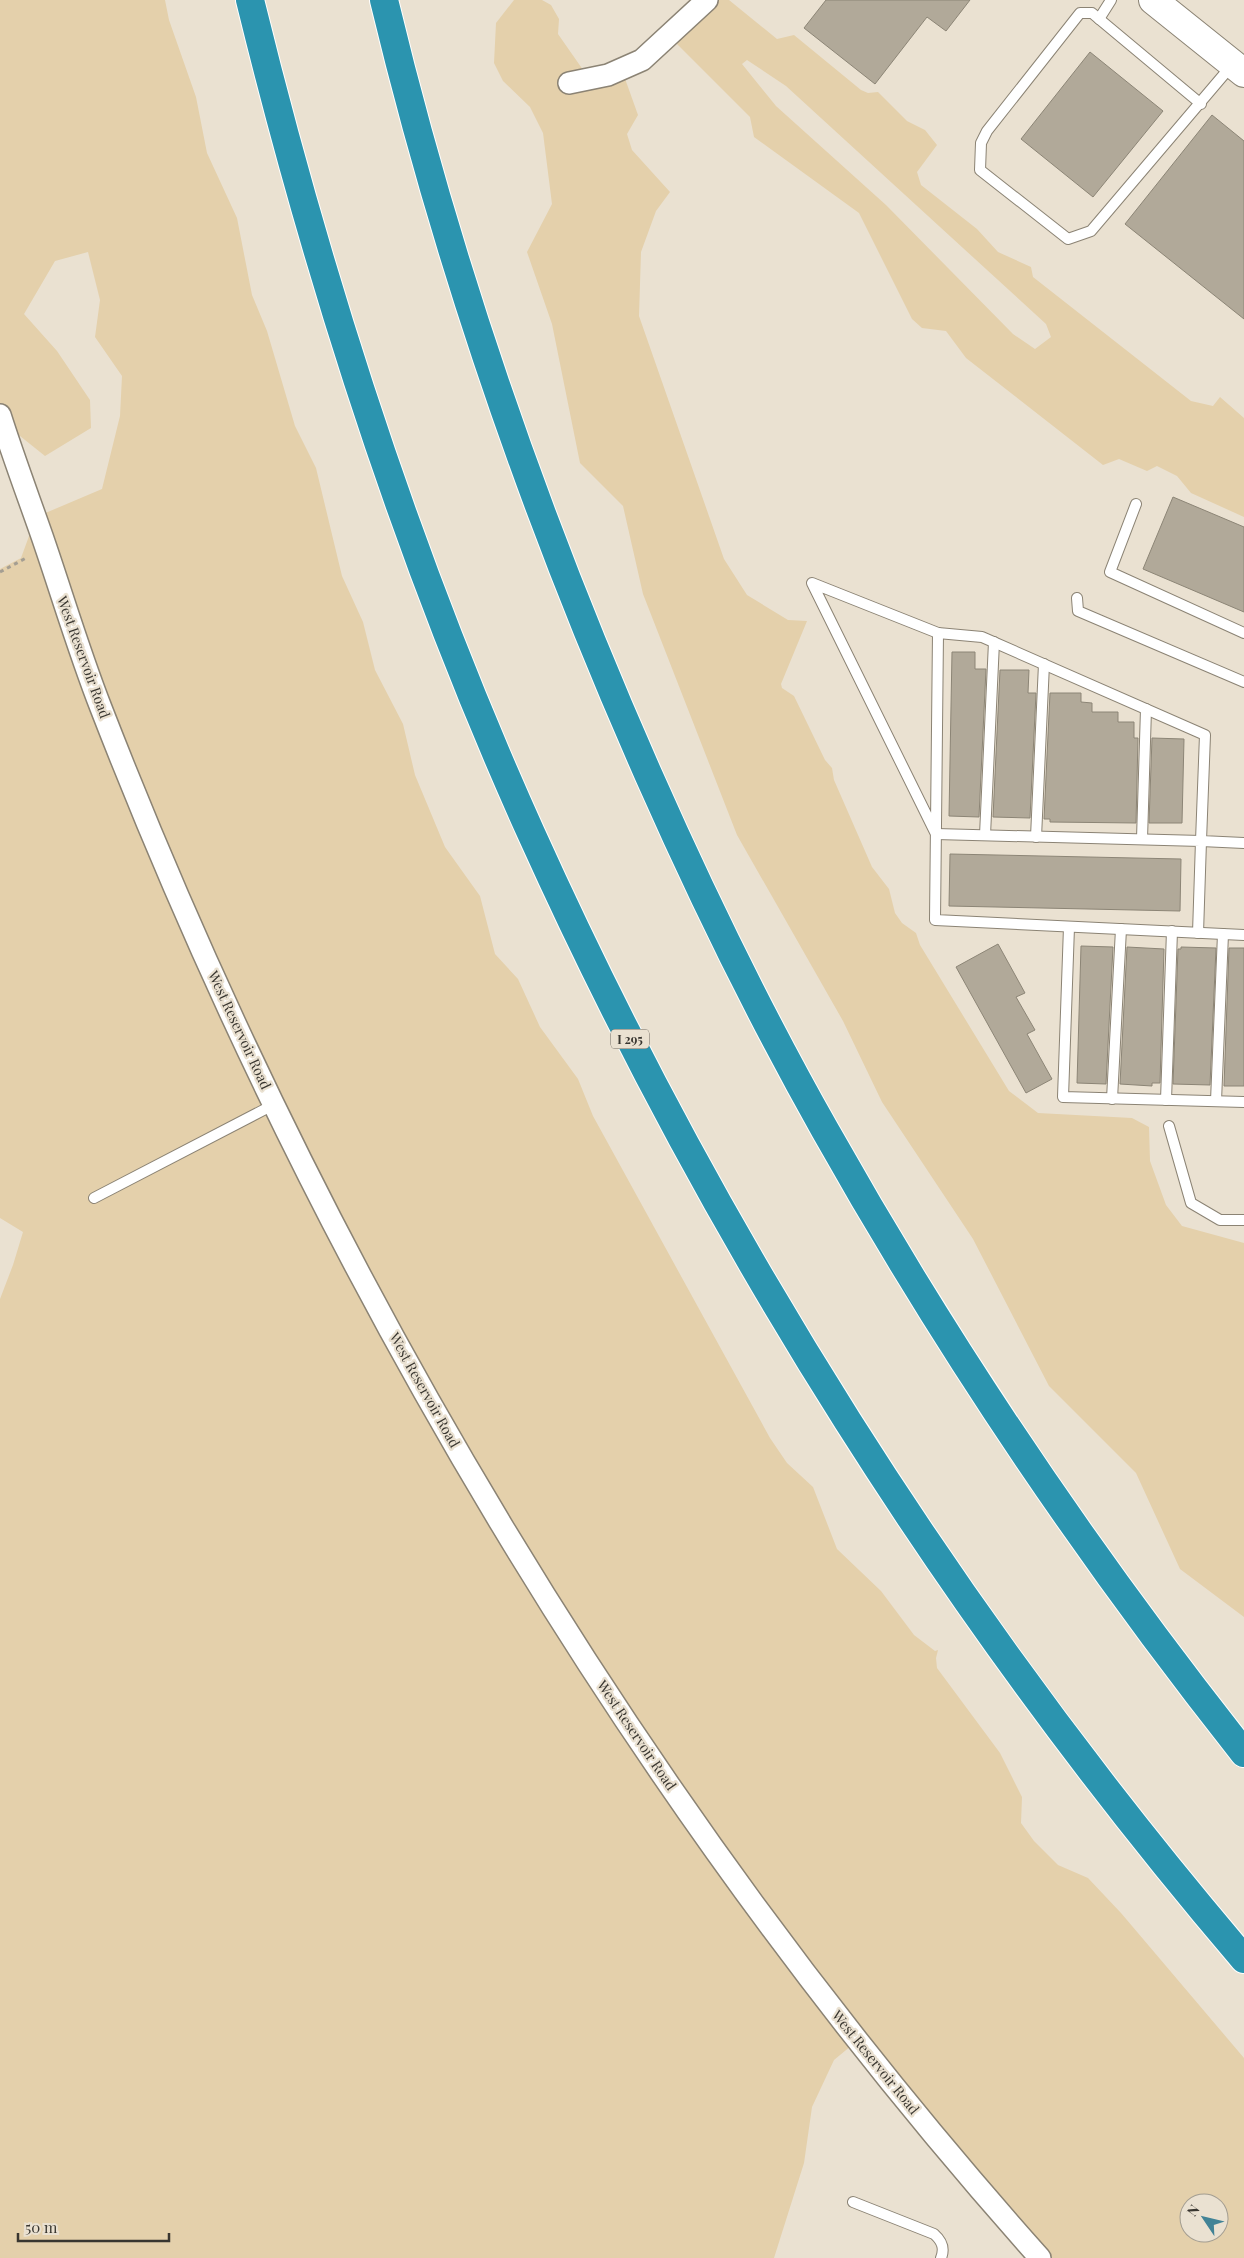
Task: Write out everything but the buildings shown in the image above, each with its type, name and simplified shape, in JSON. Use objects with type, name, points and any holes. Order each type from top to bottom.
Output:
[{"type":"highway","name":"I 295","points":[[250,0],[286,142],[329,293],[369,416],[418,555],[473,695],[526,822],[626,1032],[695,1164],[768,1293],[886,1482],[970,1604],[1079,1754],[1147,1842],[1244,1959]]},
{"type":"highway","points":[[384,0],[411,108],[451,248],[522,461],[574,598],[627,724],[722,933],[823,1127],[898,1256],[977,1382],[1105,1570],[1244,1753]]},
{"type":"street","points":[[568,83],[608,75],[642,60],[707,0]]},
{"type":"street","points":[[1153,0],[1239,69]]},
{"type":"street","name":"West Reservoir Road","points":[[0,418],[100,706],[232,1016],[359,1273],[448,1433],[536,1581],[708,1840],[798,1963],[876,2063],[976,2186],[1040,2258]]},
{"type":"lane","points":[[1099,19],[1111,0]]},
{"type":"lane","points":[[1201,104],[1092,13],[1080,12],[986,131],[981,144],[980,170],[1068,239],[1091,231],[1201,104],[1239,69]]},
{"type":"lane","points":[[1136,504],[1110,572],[1244,633]]},
{"type":"lane","points":[[936,834],[812,583],[938,632],[982,637],[1205,734],[1198,933]]},
{"type":"lane","points":[[1077,598],[1078,611],[1244,682]]},
{"type":"lane","points":[[938,632],[935,920],[1244,935]]},
{"type":"lane","points":[[985,835],[994,642]]},
{"type":"lane","points":[[1036,837],[1044,664]]},
{"type":"lane","points":[[1142,840],[1146,709]]},
{"type":"lane","points":[[936,834],[1201,841],[1244,844]]},
{"type":"lane","points":[[1069,927],[1063,1097],[1244,1102]]},
{"type":"lane","points":[[1112,1099],[1122,929]]},
{"type":"lane","points":[[1166,1100],[1172,932]]},
{"type":"lane","points":[[1216,1101],[1223,934]]},
{"type":"lane","points":[[94,1198],[275,1104]]},
{"type":"lane","points":[[1169,1126],[1191,1203],[1220,1220],[1244,1220]]},
{"type":"lane","points":[[853,2202],[934,2234],[940,2240],[943,2247],[941,2258]]},
{"type":"path","points":[[0,572],[36,553],[47,554]]},
{"type":"shaded area","points":[[0,0],[165,0],[169,20],[196,97],[207,153],[237,218],[252,295],[267,331],[295,426],[316,468],[342,576],[363,622],[375,670],[403,724],[415,775],[445,847],[480,896],[495,954],[518,979],[540,1027],[578,1079],[593,1116],[770,1438],[787,1463],[813,1487],[837,1549],[881,1591],[914,1635],[935,1651],[938,1650],[936,1658],[937,1668],[1000,1753],[1022,1797],[1021,1823],[1034,1841],[1058,1865],[1088,1878],[1121,1913],[1244,2058],[1244,2258],[1041,2258],[857,2041],[834,2060],[812,2107],[804,2163],[774,2258],[0,2258],[0,1299],[23,1232],[0,1218],[0,569],[21,558],[36,517],[102,489],[120,416],[122,376],[95,337],[100,300],[88,252],[55,261],[24,314],[57,351],[90,400],[91,428],[45,456],[0,420]]},
{"type":"shaded area","points":[[514,0],[542,0],[551,5],[559,19],[558,34],[588,77],[623,73],[638,115],[627,134],[632,150],[670,192],[656,211],[641,252],[639,316],[724,559],[747,595],[788,620],[807,621],[781,684],[782,688],[794,696],[825,760],[832,768],[834,780],[872,867],[889,889],[895,913],[902,923],[916,933],[920,945],[1009,1091],[1038,1113],[1132,1118],[1149,1127],[1150,1161],[1166,1205],[1182,1226],[1244,1243],[1244,1617],[1180,1569],[1136,1473],[1049,1386],[973,1239],[882,1102],[843,1021],[737,835],[643,594],[623,506],[580,463],[552,324],[527,252],[552,204],[543,133],[530,107],[503,81],[494,63],[496,23]]},
{"type":"shaded area","points":[[703,0],[729,0],[777,39],[794,35],[861,90],[868,93],[878,92],[907,121],[925,130],[937,145],[917,172],[921,185],[977,229],[998,252],[1031,267],[1033,277],[1191,401],[1213,406],[1220,397],[1244,418],[1244,517],[1191,493],[1177,476],[1157,466],[1147,471],[1119,459],[1103,465],[966,358],[946,331],[922,328],[912,319],[859,213],[754,137],[750,117],[668,35]],"holes":[[[747,60],[786,86],[1046,324],[1051,337],[1035,349],[1013,334],[886,205],[776,106],[742,64]]]}]
